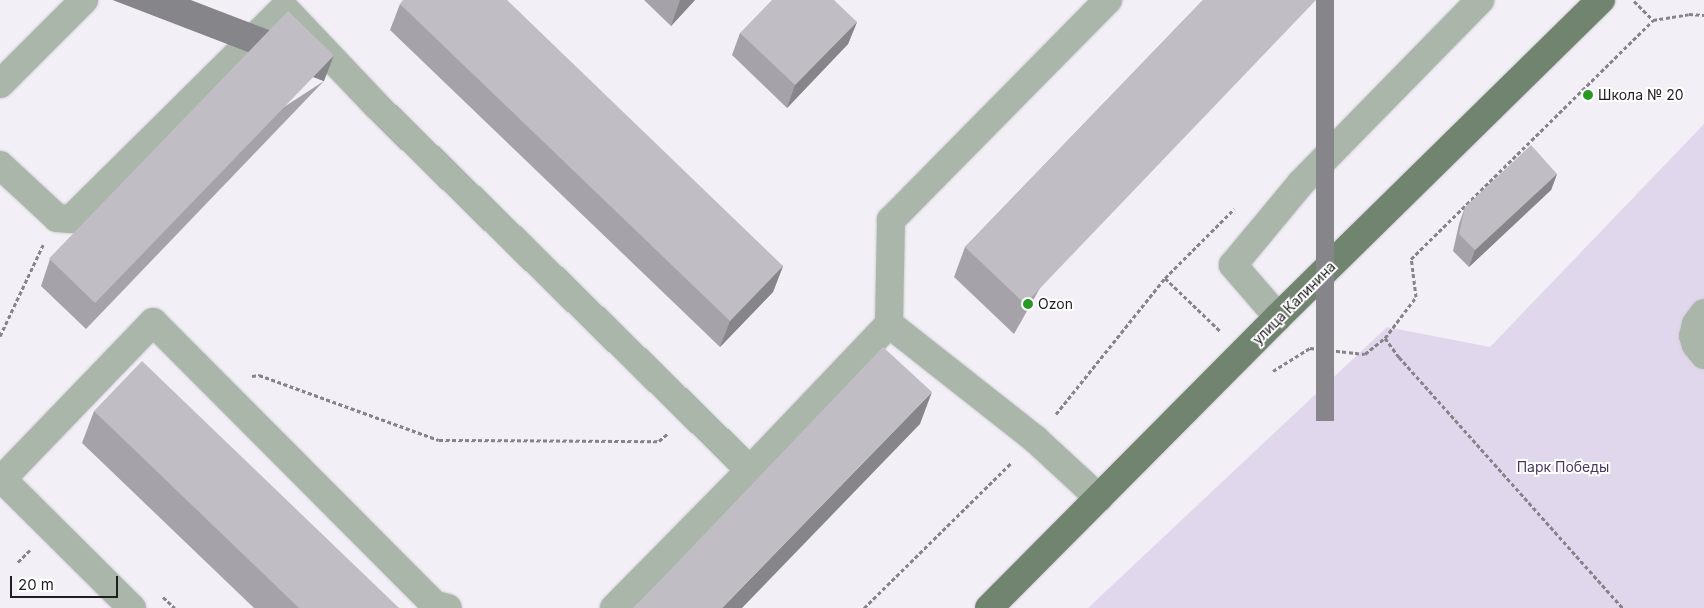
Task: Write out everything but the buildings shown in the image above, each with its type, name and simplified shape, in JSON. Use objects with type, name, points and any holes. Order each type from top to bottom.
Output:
[{"type":"main road","name":"улица Калинина","points":[[989,608],[1590,4]]},
{"type":"street","points":[[0,84],[84,0]]},
{"type":"street","points":[[614,608],[750,470],[889,324],[891,220],[1108,0]]},
{"type":"street","points":[[1278,317],[1233,265],[1301,183],[1480,0]]},
{"type":"street","points":[[0,165],[57,218],[71,218],[284,8],[378,107],[750,470]]},
{"type":"street","points":[[1704,313],[1696,324],[1693,336],[1696,345],[1704,355]]},
{"type":"street","points":[[132,608],[1,478],[153,322],[436,605],[448,608]]},
{"type":"street","points":[[889,324],[1035,439],[1098,498]]},
{"type":"path","points":[[1633,0],[1653,20]]},
{"type":"path","points":[[1165,278],[1266,375],[1310,348],[1365,354],[1385,338],[1416,297],[1411,259],[1653,20],[1688,14],[1704,15]]},
{"type":"path","points":[[864,608],[1035,439],[1165,278],[1241,202]]},
{"type":"path","points":[[0,336],[57,218]]},
{"type":"path","points":[[1385,338],[1399,357],[1623,608]]},
{"type":"path","points":[[212,381],[259,375],[439,440],[659,441],[693,414]]},
{"type":"green space","name":"Парк Победы","points":[[1704,124],[1704,608],[1088,608],[1387,327],[1490,347]]},
{"type":"place","name":"Школа № 20","points":[[1588,95]]},
{"type":"place","name":"Ozon","points":[[1028,304]]}]
